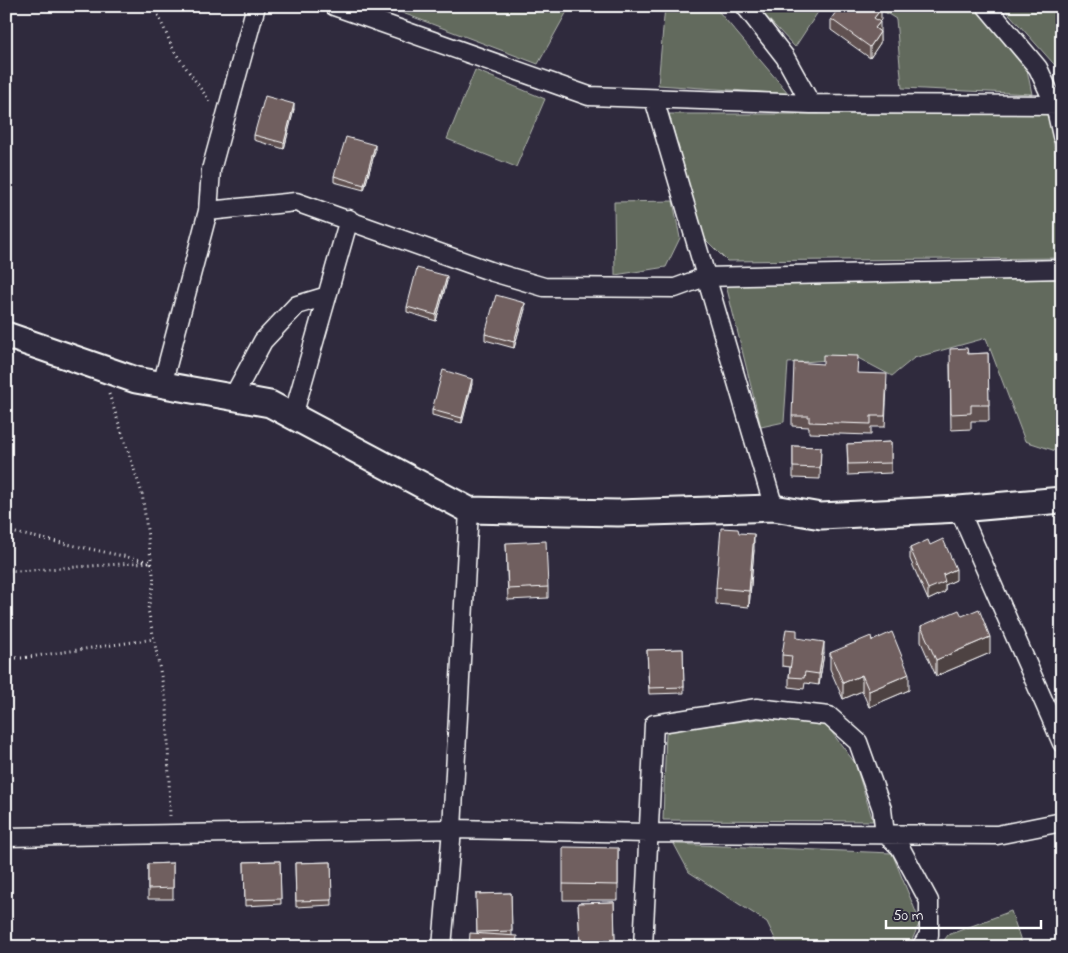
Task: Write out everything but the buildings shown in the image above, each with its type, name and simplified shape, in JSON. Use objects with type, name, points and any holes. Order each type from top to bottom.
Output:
[{"type":"street","points":[[162,385],[208,212],[211,170],[256,6]]},
{"type":"street","points":[[334,6],[589,96],[811,104],[1059,105]]},
{"type":"street","points":[[745,6],[785,57],[811,104]]},
{"type":"street","points":[[986,6],[1038,68],[1059,105],[1062,136]]},
{"type":"street","points":[[654,99],[774,508]]},
{"type":"street","points":[[208,212],[296,202],[493,272],[544,287],[675,288],[705,277],[1062,269]]},
{"type":"street","points":[[293,416],[349,220]]},
{"type":"street","points":[[233,397],[263,342],[297,305],[327,296]]},
{"type":"street","points":[[6,335],[136,380],[270,404],[469,510],[618,513],[774,508],[821,516],[1062,500]]},
{"type":"street","points":[[959,508],[1062,743]]},
{"type":"street","points":[[442,947],[452,828],[469,510]]},
{"type":"street","points":[[643,947],[654,724],[757,708],[829,716],[858,742],[882,809],[885,834],[900,847],[929,901],[929,936],[920,947]]},
{"type":"street","points":[[6,837],[452,828],[997,835],[1062,822]]},
{"type":"path","points":[[154,6],[174,51],[224,121]]},
{"type":"path","points":[[100,367],[142,492],[154,580],[148,609],[167,706],[171,834]]},
{"type":"path","points":[[6,531],[152,562]]},
{"type":"path","points":[[6,570],[17,571],[152,562]]},
{"type":"path","points":[[6,658],[22,658],[154,639]]},
{"type":"green space","points":[[384,6],[570,6],[538,64]]},
{"type":"green space","points":[[665,6],[714,6],[789,94],[658,85]]},
{"type":"green space","points":[[756,6],[822,6],[795,47]]},
{"type":"green space","points":[[875,6],[974,6],[1025,60],[1032,94],[902,88],[896,19]]},
{"type":"green space","points":[[1002,6],[1062,6],[1062,73]]},
{"type":"green space","points":[[475,70],[545,99],[516,167],[447,139]]},
{"type":"green space","points":[[669,114],[1049,114],[1062,198],[1062,258],[727,261],[702,236]]},
{"type":"green space","points":[[673,201],[680,238],[666,267],[615,275],[614,202]]},
{"type":"green space","points":[[1062,279],[1062,453],[1025,441],[986,338],[914,358],[892,376],[858,358],[788,363],[784,422],[761,427],[726,285]]},
{"type":"green space","points":[[759,719],[824,722],[855,763],[873,821],[663,820],[666,731]]},
{"type":"green space","points":[[674,844],[892,853],[920,922],[909,947],[779,947],[767,922],[689,872]]},
{"type":"green space","points":[[1011,911],[1023,947],[939,947],[948,935]]}]
